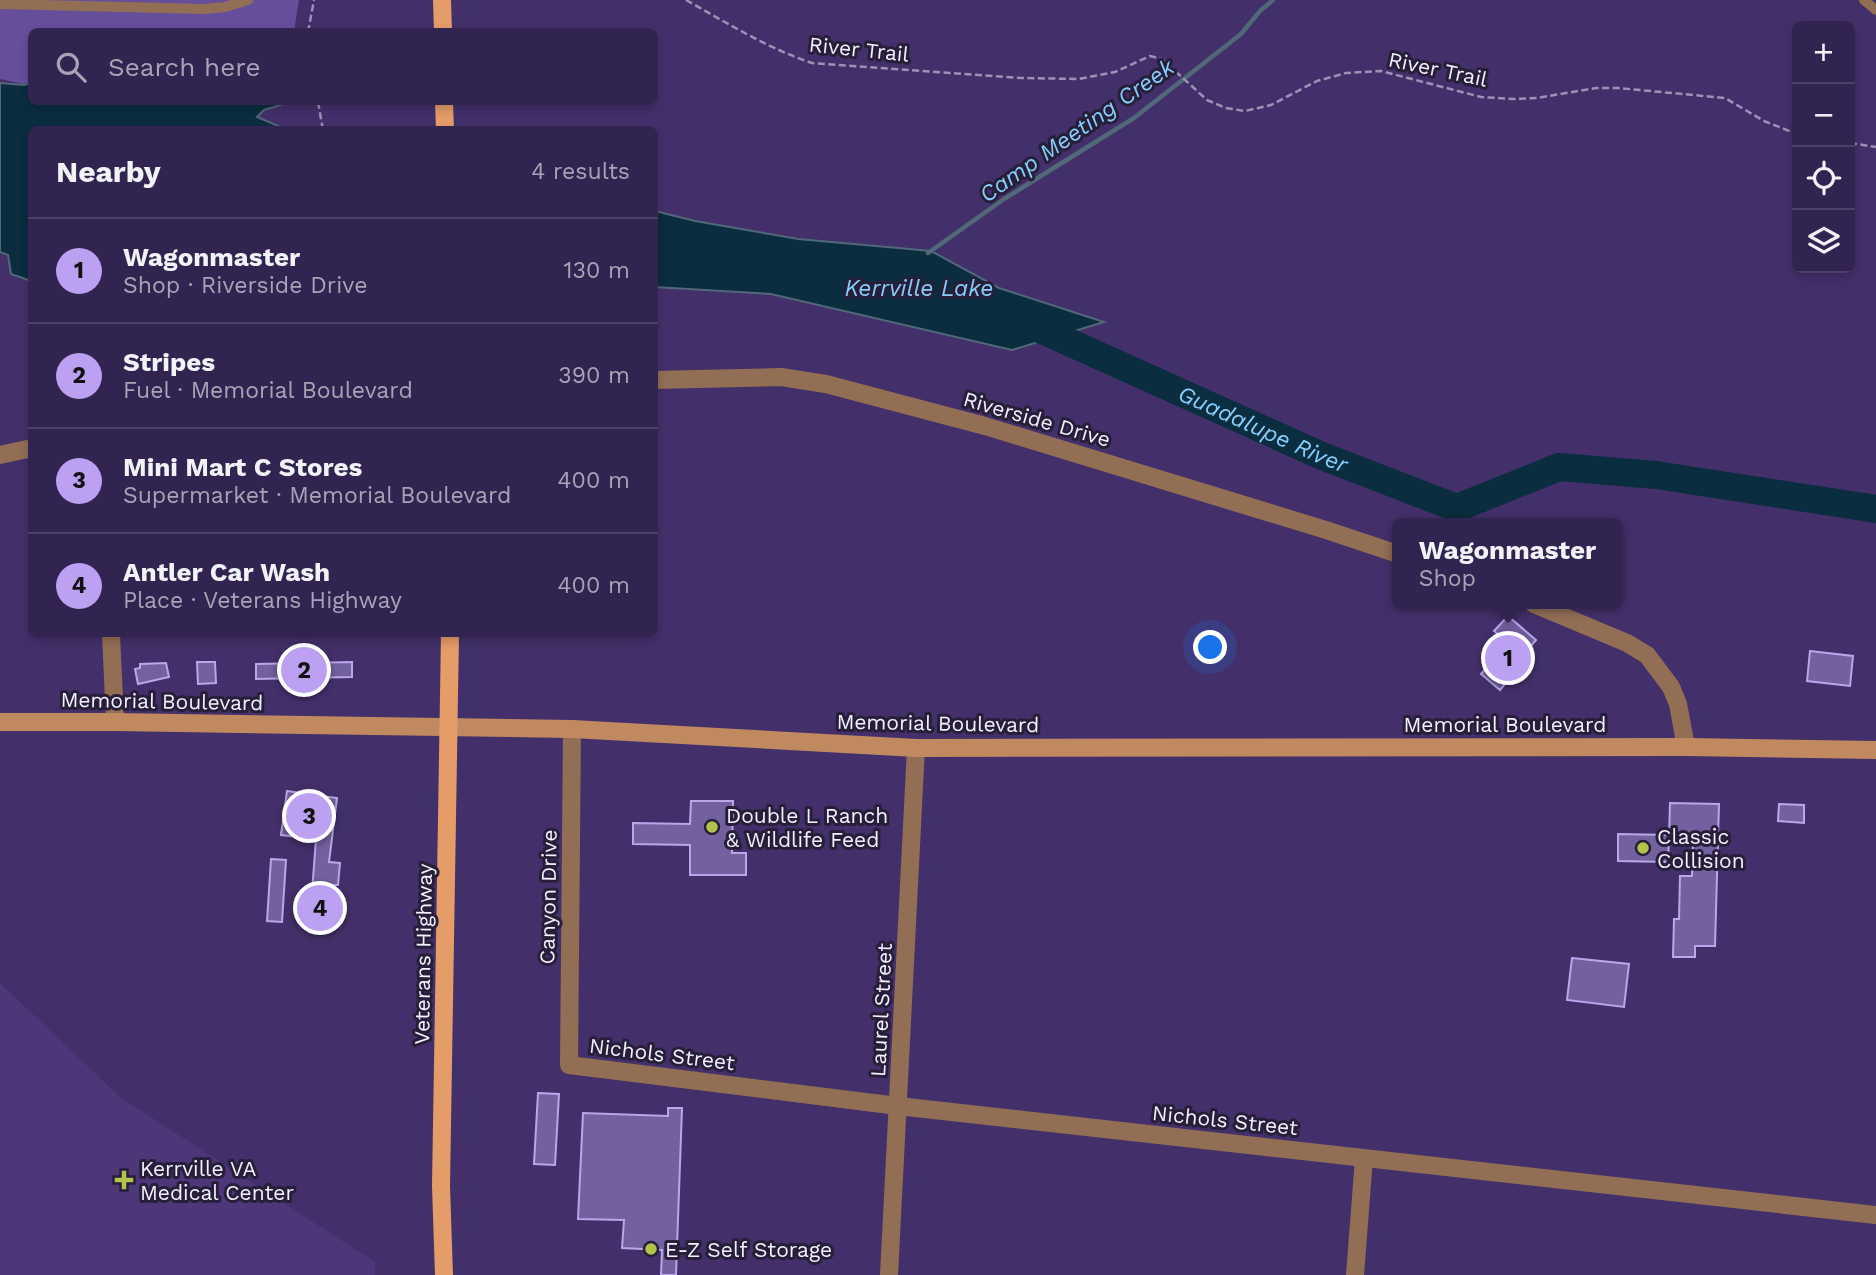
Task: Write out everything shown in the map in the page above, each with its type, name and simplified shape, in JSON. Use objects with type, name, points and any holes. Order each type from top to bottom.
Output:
[{"type":"main road","points":[[442,0],[443,28]]},
{"type":"main road","points":[[444,105],[444,126]]},
{"type":"main road","name":"Veterans Highway","points":[[444,1275],[441,1186],[450,637]]},
{"type":"main road","name":"Memorial Boulevard","points":[[0,722],[572,729],[916,748],[1686,747],[1876,750]]},
{"type":"street","name":"Riverside Drive","points":[[658,380],[781,377],[826,384],[985,426],[1392,552]]},
{"type":"street","points":[[0,455],[28,449]]},
{"type":"street","points":[[1546,609],[1627,643],[1647,655],[1671,687],[1678,704],[1686,747]]},
{"type":"street","points":[[111,637],[115,722]]},
{"type":"street","name":"Canyon Drive","points":[[569,1065],[572,729]]},
{"type":"street","name":"Laurel Street","points":[[889,1275],[916,748]]},
{"type":"street","name":"Nichols Street","points":[[569,1065],[898,1106],[1876,1215]]},
{"type":"street","points":[[1355,1275],[1364,1158]]},
{"type":"lane","points":[[0,4],[205,9],[225,7],[248,0]]},
{"type":"lane","points":[[1864,0],[1876,10]]},
{"type":"path","points":[[309,28],[314,0]]},
{"type":"path","name":"River Trail","points":[[686,0],[788,55],[822,64],[1008,77],[1079,79],[1115,72],[1150,56],[1162,59],[1207,100],[1226,108],[1245,111],[1271,105],[1317,81],[1346,73],[1381,71],[1481,97],[1503,99],[1536,98],[1607,87],[1718,96],[1731,99],[1764,121],[1792,132]]},
{"type":"path","points":[[319,105],[322,126]]},
{"type":"path","points":[[1855,144],[1876,147]]},
{"type":"shaded area","points":[[0,0],[299,0],[294,28],[28,28],[28,83],[0,79]]},
{"type":"shaded area","name":"Kerrville VA Medical Center","points":[[0,983],[120,1097],[375,1262],[375,1275],[0,1275]]},
{"type":"water","points":[[0,83],[28,84],[28,105],[280,105],[264,110],[257,117],[278,126],[28,126],[28,280],[11,274],[8,255],[0,252]]},
{"type":"water","name":"Kerrville Lake","points":[[658,212],[798,239],[931,251],[999,288],[1104,322],[1012,350],[771,294],[658,287]]},
{"type":"building","points":[[1508,616],[1536,640],[1507,674],[1511,677],[1500,690],[1481,674],[1508,643],[1494,631]]},
{"type":"building","points":[[1810,651],[1853,656],[1850,686],[1807,681]]},
{"type":"building","points":[[197,662],[215,662],[216,683],[198,684]]},
{"type":"building","points":[[352,662],[352,677],[256,679],[256,664]]},
{"type":"building","points":[[166,663],[169,677],[138,684],[135,669],[140,668],[140,664]]},
{"type":"building","points":[[287,791],[337,798],[329,862],[340,863],[338,885],[331,885],[328,933],[309,932],[316,839],[281,835]]},
{"type":"building","name":"Double L Ranch & Wildlife Feed","points":[[691,801],[733,801],[732,853],[746,853],[746,875],[690,875],[690,845],[633,844],[633,823],[690,824]]},
{"type":"building","points":[[1670,803],[1719,804],[1715,946],[1695,946],[1695,957],[1673,957],[1674,919],[1679,919],[1680,876],[1692,876],[1693,839],[1669,838]]},
{"type":"building","points":[[1779,804],[1804,805],[1804,823],[1778,821]]},
{"type":"building","name":"Classic Collision","points":[[1618,834],[1669,835],[1668,862],[1618,861]]},
{"type":"building","points":[[271,859],[286,860],[282,922],[267,921]]},
{"type":"building","points":[[1572,958],[1629,964],[1624,1007],[1567,1000]]},
{"type":"building","points":[[538,1093],[559,1094],[555,1165],[534,1164]]},
{"type":"building","points":[[668,1108],[682,1108],[676,1275],[661,1275],[662,1250],[622,1248],[624,1220],[578,1219],[583,1113],[668,1116]]},
{"type":"waterway","name":"Camp Meeting Creek","points":[[928,253],[1004,199],[1134,118],[1241,34],[1273,0]]},
{"type":"waterway","name":"Guadalupe River","points":[[1022,321],[1322,456],[1457,508],[1559,467],[1656,475],[1876,509]]},
{"type":"place","name":"Wagonmaster","points":[[1508,658]]},
{"type":"place","name":"Stripes","points":[[304,670]]},
{"type":"place","name":"Mini Mart C Stores","points":[[309,816]]},
{"type":"place","name":"Double L Ranch & Wildlife Feed","points":[[712,827]]},
{"type":"place","name":"Classic Collision","points":[[1643,848]]},
{"type":"place","name":"Antler Car Wash","points":[[320,908]]},
{"type":"place","name":"Kerrville VA Medical Center","points":[[124,1180]]},
{"type":"place","name":"E-Z Self Storage","points":[[651,1249]]}]
